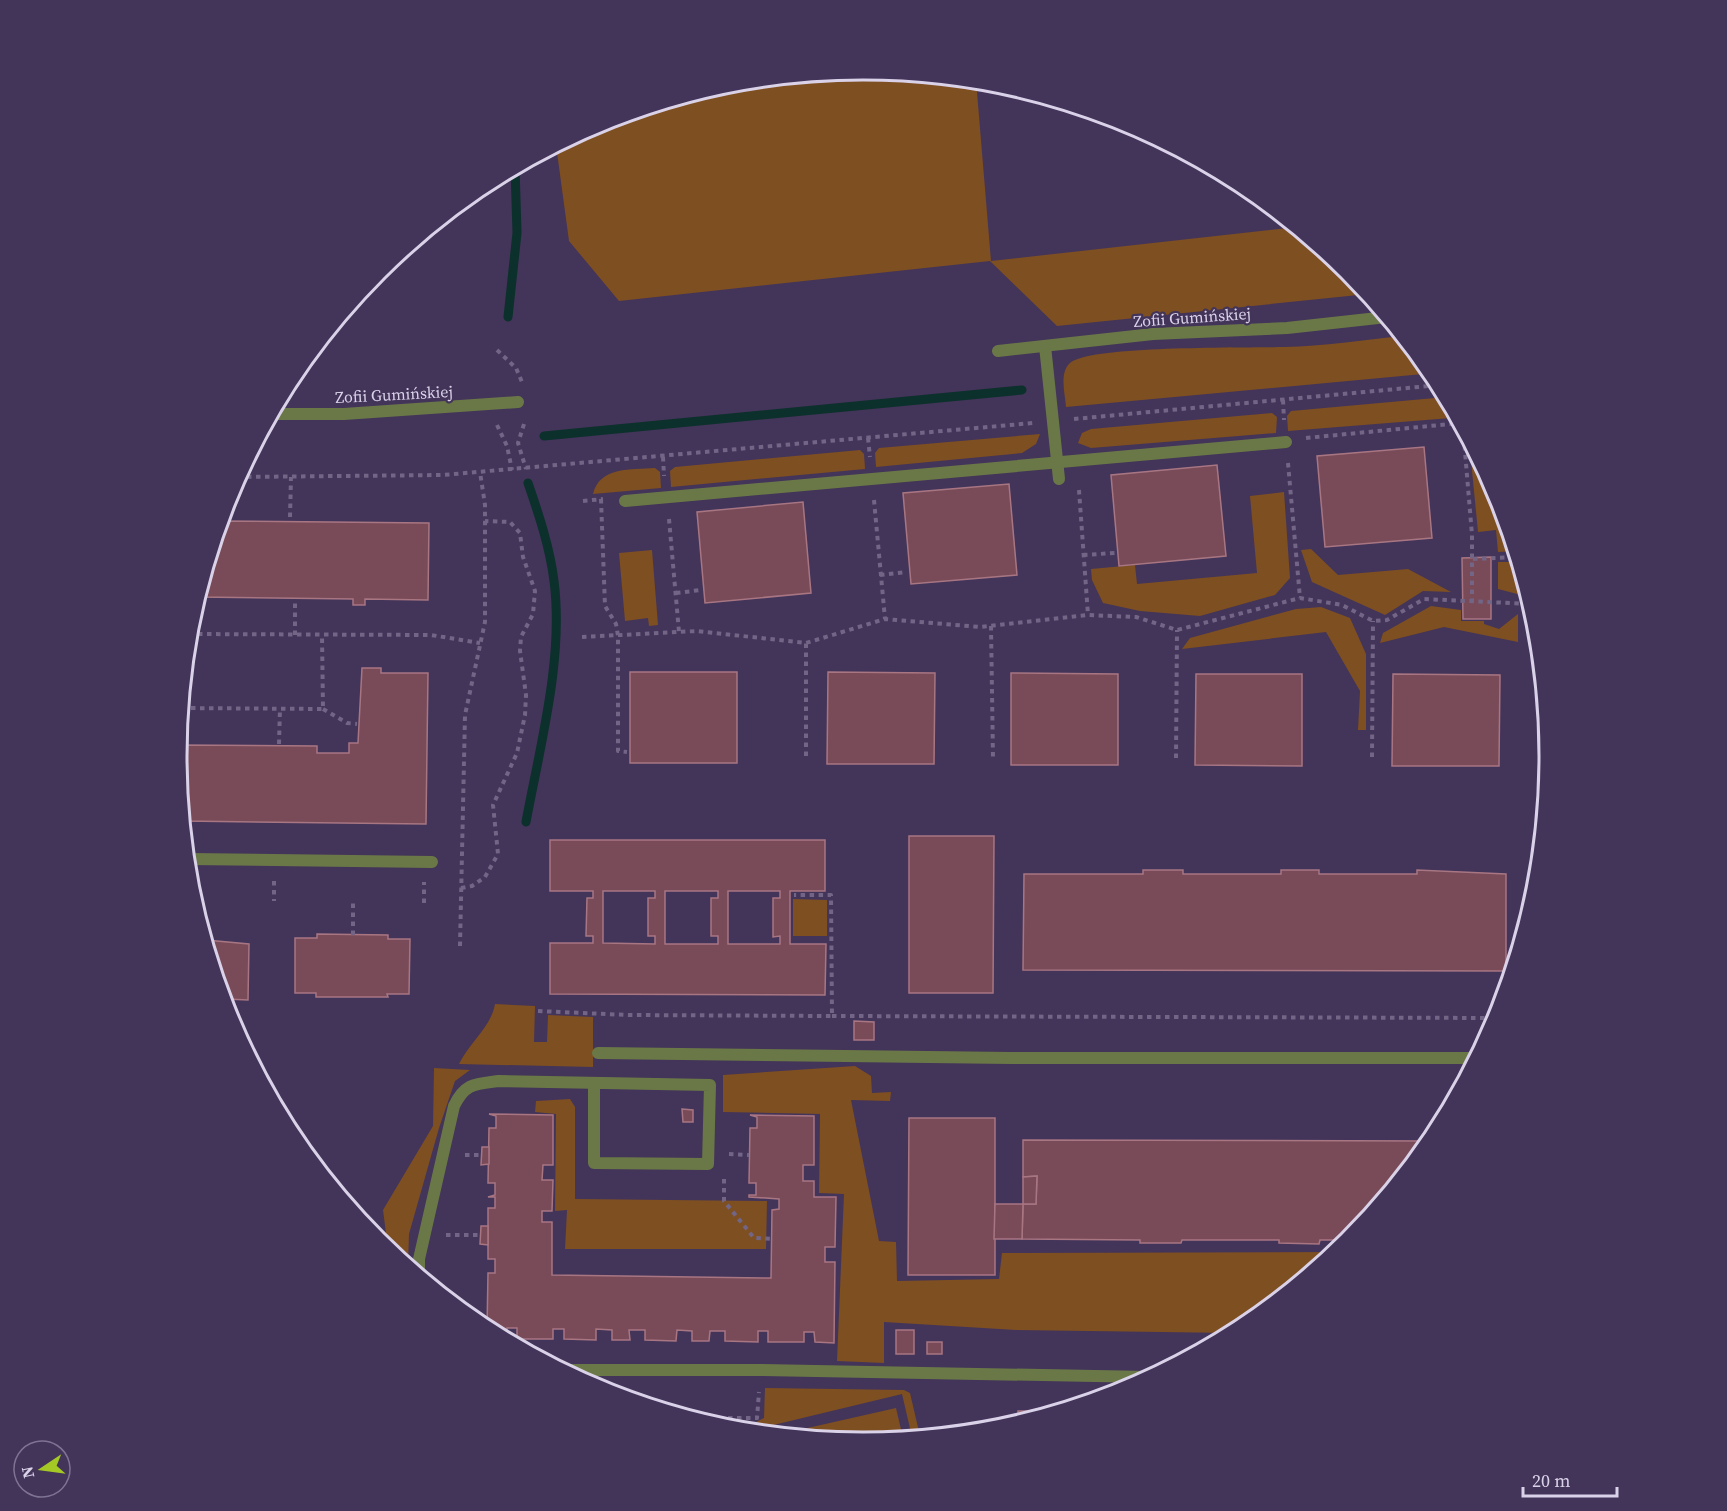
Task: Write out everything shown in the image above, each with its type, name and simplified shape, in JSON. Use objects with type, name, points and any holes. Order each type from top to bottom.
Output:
[{"type":"street","name":"Zofii Gumińskiej","points":[[998,351],[1153,334],[1287,328],[1379,318]]},
{"type":"street","points":[[1045,346],[1059,479]]},
{"type":"street","name":"Zofii Gumińskiej","points":[[280,414],[344,414],[518,402]]},
{"type":"street","points":[[625,501],[1286,441]]},
{"type":"street","points":[[195,859],[432,862]]},
{"type":"street","points":[[598,1053],[1011,1058],[1468,1058]]},
{"type":"street","points":[[419,1265],[454,1106],[461,1092],[471,1085],[499,1081],[710,1085],[708,1164],[594,1163],[594,1083]]},
{"type":"street","points":[[583,1370],[760,1370],[1129,1377]]},
{"type":"path","points":[[248,477],[512,470],[1430,386]]},
{"type":"path","points":[[486,405],[507,446],[512,470]]},
{"type":"path","points":[[1286,441],[1452,424]]},
{"type":"path","points":[[1464,447],[1473,559],[1472,600]]},
{"type":"path","points":[[1288,458],[1300,598]]},
{"type":"path","points":[[460,946],[465,715],[485,622],[485,521],[480,472]]},
{"type":"path","points":[[290,517],[291,477]]},
{"type":"path","points":[[1078,479],[1088,615]]},
{"type":"path","points":[[600,499],[604,606],[616,624],[618,636],[618,751],[627,752]]},
{"type":"path","points":[[874,504],[885,619]]},
{"type":"path","points":[[668,513],[679,632]]},
{"type":"path","points":[[461,888],[472,886],[485,877],[498,854],[493,805],[517,753],[521,735],[526,695],[520,651],[521,636],[533,614],[535,603],[533,582],[522,557],[520,533],[516,526],[504,521],[485,521]]},
{"type":"path","points":[[1083,555],[1115,553]]},
{"type":"path","points":[[1473,559],[1509,557]]},
{"type":"path","points":[[880,575],[906,572]]},
{"type":"path","points":[[676,593],[701,590]]},
{"type":"path","points":[[582,637],[698,631],[806,644],[885,619],[991,626],[1088,615],[1136,617],[1177,630],[1300,598],[1342,605],[1373,621],[1387,620],[1424,599],[1522,603]]},
{"type":"path","points":[[295,600],[295,635]]},
{"type":"path","points":[[1372,757],[1373,621]]},
{"type":"path","points":[[991,626],[993,758]]},
{"type":"path","points":[[1176,758],[1177,630]]},
{"type":"path","points":[[198,634],[431,635],[480,643]]},
{"type":"path","points":[[322,635],[323,709]]},
{"type":"path","points":[[806,644],[806,756]]},
{"type":"path","points":[[189,708],[323,709],[347,723],[357,724]]},
{"type":"path","points":[[279,744],[280,708]]},
{"type":"path","points":[[794,895],[831,895],[832,1016]]},
{"type":"path","points":[[353,902],[353,935]]},
{"type":"path","points":[[538,1011],[628,1015],[1486,1018]]},
{"type":"path","points":[[458,1155],[482,1155]]},
{"type":"path","points":[[724,1178],[724,1201],[754,1238],[774,1239]]},
{"type":"path","points":[[437,1235],[480,1235]]},
{"type":"path","points":[[728,1418],[756,1418],[760,1370]]},
{"type":"shaded area","points":[[819,81],[908,81],[977,89],[991,261],[1286,228],[1342,277],[1358,295],[1057,326],[990,261],[619,301],[569,241],[557,153],[565,149],[646,115],[732,92]]},
{"type":"shaded area","points":[[1394,337],[1422,374],[1066,407],[1063,384],[1065,372],[1070,363],[1083,357],[1137,350],[1314,345]]},
{"type":"shaded area","points":[[1437,398],[1449,418],[1288,431],[1287,416],[1291,411]]},
{"type":"shaded area","points":[[1272,413],[1277,417],[1276,433],[1091,448],[1078,443],[1082,433],[1091,429]]},
{"type":"shaded area","points":[[1040,434],[1036,444],[1022,453],[876,467],[875,453],[879,448]]},
{"type":"shaded area","points":[[860,450],[864,454],[865,469],[671,487],[670,471],[675,467]]},
{"type":"shaded area","points":[[1471,459],[1488,497],[1508,551],[1498,552],[1496,530],[1478,532]]},
{"type":"shaded area","points":[[655,468],[660,472],[661,488],[593,494],[602,478],[609,474],[618,471]]},
{"type":"shaded area","points":[[1284,492],[1290,578],[1275,595],[1200,616],[1140,611],[1103,603],[1092,580],[1091,569],[1135,565],[1137,584],[1257,573],[1250,496]]},
{"type":"shaded area","points":[[1311,549],[1338,575],[1408,569],[1451,592],[1423,591],[1385,615],[1312,582],[1301,550]]},
{"type":"shaded area","points":[[652,550],[658,625],[649,626],[648,618],[625,621],[619,553]]},
{"type":"shaded area","points":[[1498,562],[1511,562],[1519,595],[1498,589]]},
{"type":"shaded area","points":[[1431,606],[1461,610],[1461,621],[1484,621],[1484,624],[1499,629],[1518,614],[1518,642],[1444,627],[1380,643],[1383,633]]},
{"type":"shaded area","points":[[1321,607],[1350,618],[1366,654],[1366,730],[1358,730],[1360,691],[1326,632],[1182,649],[1190,638],[1296,609]]},
{"type":"shaded area","points":[[793,899],[827,900],[827,936],[793,936]]},
{"type":"shaded area","points":[[495,1004],[535,1006],[534,1042],[547,1042],[548,1015],[593,1017],[593,1067],[459,1064],[485,1027]]},
{"type":"shaded area","points":[[855,1066],[871,1076],[872,1093],[891,1092],[890,1101],[851,1100],[879,1241],[896,1242],[897,1281],[999,1279],[1002,1253],[1322,1252],[1275,1292],[1215,1333],[1016,1330],[884,1322],[884,1363],[837,1361],[844,1194],[819,1193],[820,1114],[723,1112],[723,1075]]},
{"type":"shaded area","points":[[434,1068],[470,1070],[455,1081],[439,1128],[409,1234],[408,1255],[386,1235],[383,1210],[433,1126]]},
{"type":"shaded area","points":[[570,1099],[575,1107],[575,1199],[767,1201],[766,1249],[565,1249],[567,1210],[555,1211],[556,1114],[535,1112],[536,1101]]},
{"type":"shaded area","points":[[765,1388],[904,1390],[910,1393],[918,1429],[910,1430],[902,1394],[771,1425],[750,1422],[764,1418]]},
{"type":"shaded area","points":[[896,1408],[901,1430],[864,1432],[805,1429]]},
{"type":"building","points":[[1424,447],[1432,538],[1325,547],[1317,456]]},
{"type":"building","points":[[1217,465],[1226,556],[1119,566],[1111,475]]},
{"type":"building","points":[[1009,484],[1017,575],[911,584],[903,493]]},
{"type":"building","points":[[803,502],[811,593],[705,603],[697,512]]},
{"type":"building","points":[[230,521],[429,523],[428,600],[365,599],[365,605],[353,605],[353,599],[207,597]]},
{"type":"building","points":[[1491,557],[1491,619],[1463,619],[1462,558]]},
{"type":"building","points":[[362,668],[381,668],[381,673],[428,673],[426,824],[191,821],[187,745],[317,746],[317,753],[349,753],[349,743],[358,743]]},
{"type":"building","points":[[630,672],[737,672],[737,763],[630,763]]},
{"type":"building","points":[[828,672],[935,673],[934,764],[827,764]]},
{"type":"building","points":[[1011,673],[1118,674],[1118,765],[1011,765]]},
{"type":"building","points":[[1196,674],[1302,674],[1302,766],[1195,765]]},
{"type":"building","points":[[1393,674],[1500,675],[1499,766],[1392,766]]},
{"type":"building","points":[[909,836],[994,836],[993,993],[909,993]]},
{"type":"building","points":[[550,840],[825,840],[825,891],[790,891],[790,944],[826,944],[825,995],[550,994],[550,943],[593,943],[593,936],[586,936],[587,898],[593,898],[593,891],[550,891]],"holes":[[[603,891],[655,891],[655,898],[648,898],[648,936],[655,936],[655,944],[603,943]],[[665,891],[718,891],[718,898],[711,898],[711,936],[718,936],[718,944],[665,944]],[[728,891],[780,891],[780,898],[773,898],[773,937],[780,936],[780,944],[728,944]]]},
{"type":"building","points":[[1143,870],[1183,870],[1183,874],[1281,874],[1281,870],[1319,870],[1319,874],[1417,874],[1417,870],[1506,874],[1506,966],[1505,971],[1023,970],[1024,874],[1143,874]]},
{"type":"building","points":[[317,934],[388,935],[388,939],[410,939],[409,994],[387,994],[388,997],[316,997],[316,993],[295,993],[295,938],[317,938]]},
{"type":"building","points":[[214,941],[249,944],[248,1000],[233,999]]},
{"type":"building","points":[[854,1021],[874,1022],[874,1040],[854,1040]]},
{"type":"building","points":[[682,1109],[693,1110],[693,1122],[683,1122]]},
{"type":"building","points":[[489,1114],[553,1115],[553,1165],[543,1165],[542,1180],[553,1180],[552,1211],[542,1211],[542,1222],[552,1222],[552,1275],[771,1278],[772,1210],[779,1209],[779,1199],[749,1197],[749,1195],[756,1195],[756,1183],[749,1183],[750,1128],[757,1128],[757,1117],[750,1115],[814,1116],[814,1165],[803,1165],[803,1181],[814,1181],[814,1197],[836,1197],[835,1247],[825,1247],[825,1262],[835,1262],[834,1343],[815,1342],[814,1332],[804,1332],[804,1342],[768,1342],[768,1331],[758,1331],[758,1342],[725,1341],[725,1331],[710,1331],[709,1341],[692,1341],[692,1331],[677,1330],[676,1341],[645,1340],[645,1330],[629,1330],[630,1340],[612,1340],[612,1330],[596,1329],[596,1340],[564,1339],[564,1329],[553,1329],[553,1339],[522,1339],[517,1336],[517,1328],[507,1330],[488,1318],[488,1273],[495,1273],[495,1259],[488,1259],[488,1208],[495,1208],[495,1197],[488,1197],[495,1195],[495,1183],[488,1183],[489,1128],[496,1128],[496,1116]]},
{"type":"building","points":[[909,1118],[995,1118],[995,1275],[908,1275]]},
{"type":"building","points":[[1023,1140],[1419,1141],[1372,1201],[1342,1234],[1335,1240],[1320,1240],[1319,1244],[1279,1243],[1279,1240],[1182,1240],[1181,1243],[1140,1243],[1140,1240],[1022,1239],[1023,1204],[1036,1204],[1037,1176],[1023,1177]]},
{"type":"building","points":[[482,1147],[489,1147],[489,1164],[481,1165]]},
{"type":"building","points":[[1037,1176],[1036,1204],[1023,1204],[1023,1177]]},
{"type":"building","points":[[995,1204],[1023,1204],[1022,1239],[994,1239]]},
{"type":"building","points":[[481,1226],[488,1226],[488,1245],[480,1244]]},
{"type":"building","points":[[896,1330],[914,1330],[914,1354],[896,1354]]},
{"type":"building","points":[[927,1342],[942,1342],[942,1354],[927,1354]]},
{"type":"waterway","points":[[508,317],[517,233],[515,176]]},
{"type":"waterway","points":[[544,436],[1022,390]]},
{"type":"waterway","points":[[526,822],[544,733],[556,640],[554,581],[550,556],[528,483]]}]
